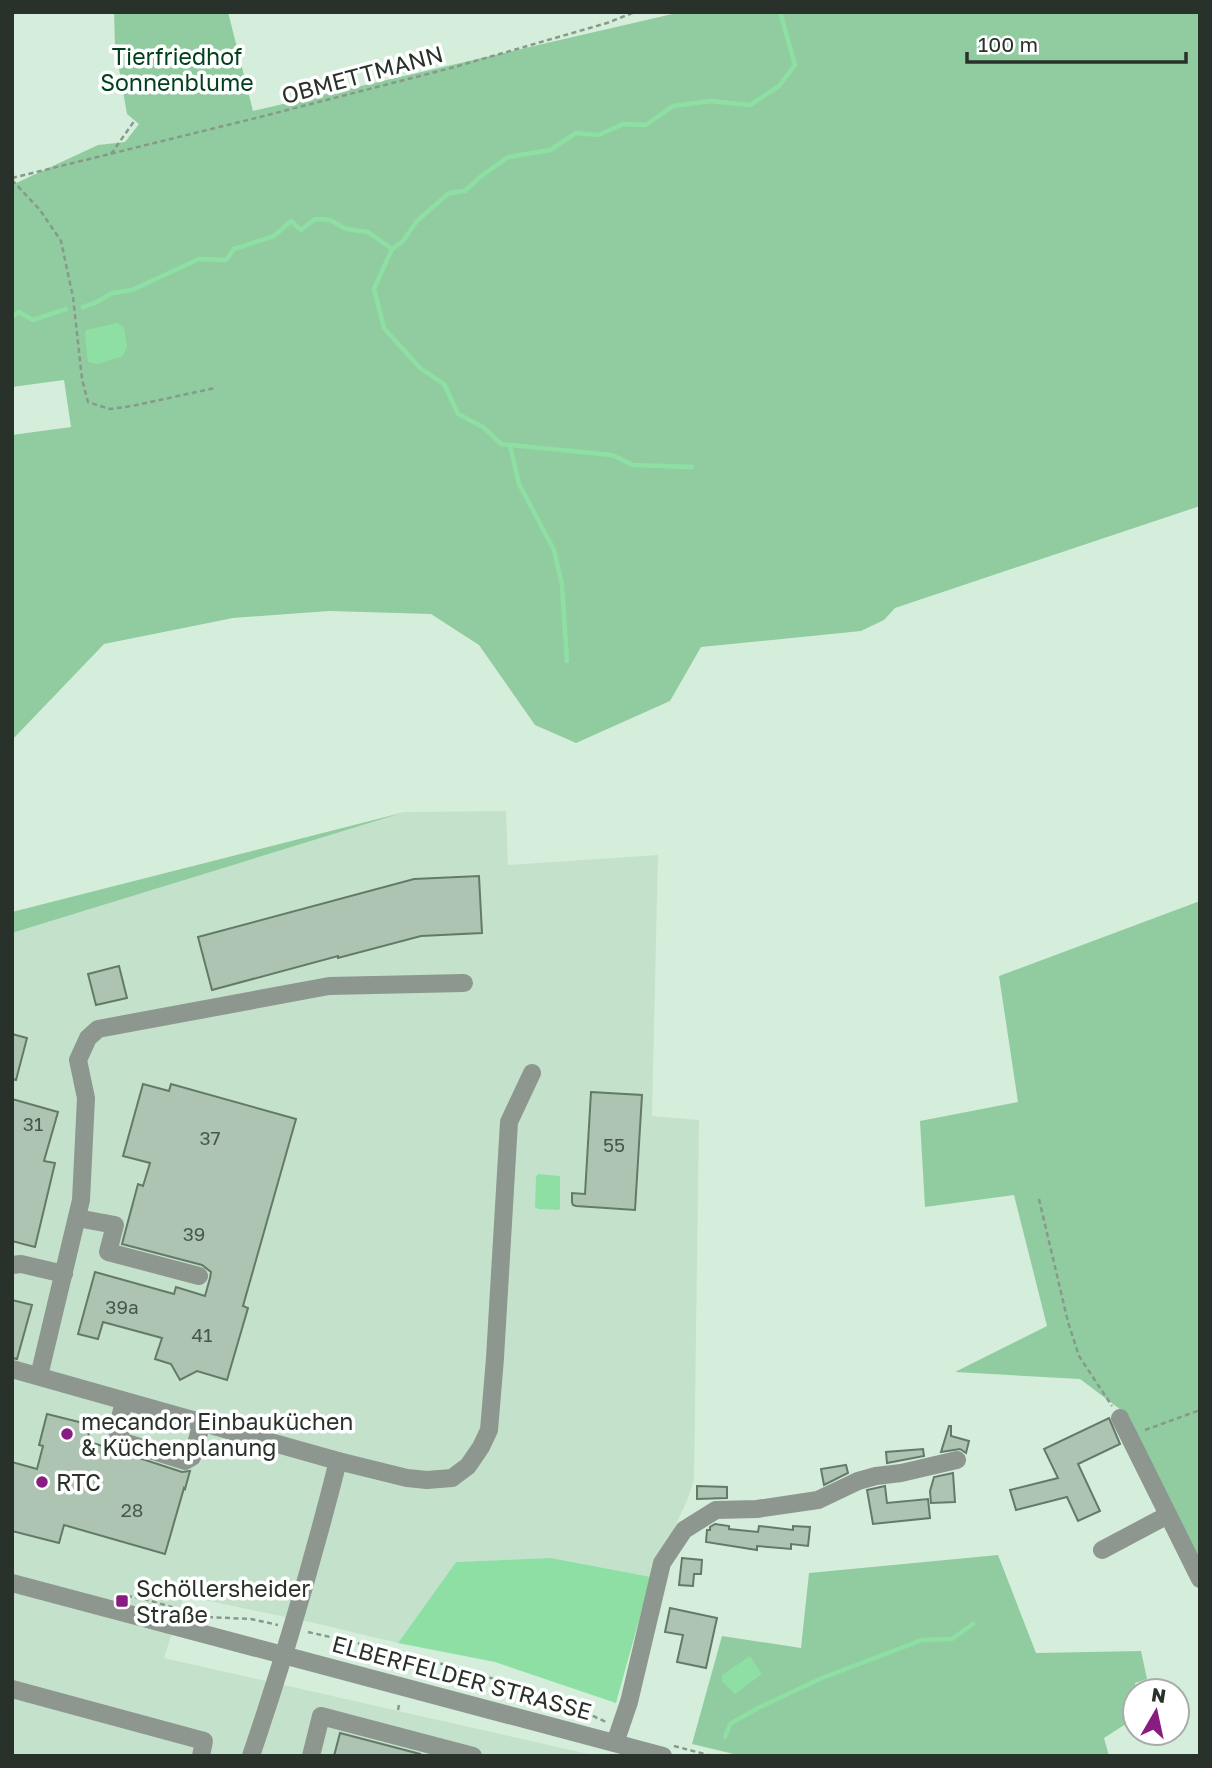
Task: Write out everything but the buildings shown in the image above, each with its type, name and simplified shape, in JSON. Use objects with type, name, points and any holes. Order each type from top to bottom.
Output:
[{"type":"street","points":[[39,1377],[81,1200],[86,1098],[78,1060],[88,1038],[98,1028],[329,986],[464,983]]},
{"type":"street","points":[[12,1370],[407,1478],[452,1478],[468,1466],[489,1430],[509,1122],[532,1073]]},
{"type":"street","points":[[77,1218],[115,1225],[108,1252],[199,1276]]},
{"type":"street","points":[[12,1265],[22,1264],[64,1274]]},
{"type":"street","points":[[124,1401],[117,1431],[124,1442],[185,1461],[192,1457],[202,1423]]},
{"type":"street","points":[[1120,1418],[1200,1579]]},
{"type":"street","name":"ELBERFELDER STRASSE","points":[[615,1743],[629,1702],[662,1563],[684,1531],[716,1510],[757,1509],[818,1500],[858,1481],[957,1460]]},
{"type":"street","points":[[251,1756],[321,1528],[338,1461]]},
{"type":"street","points":[[1102,1550],[1168,1515]]},
{"type":"street","name":"ELBERFELDER STRASSE","points":[[12,1583],[663,1756]]},
{"type":"street","points":[[12,1689],[204,1741],[201,1756]]},
{"type":"street","points":[[311,1756],[321,1716],[473,1756]]},
{"type":"path","name":"OBMETTMANN","points":[[215,388],[110,409],[89,402],[82,379],[73,297],[61,241],[40,210],[12,179],[451,68],[607,23],[635,12]]},
{"type":"path","points":[[111,154],[135,120]]},
{"type":"path","points":[[1039,1199],[1068,1322],[1079,1356],[1120,1418]]},
{"type":"path","points":[[1129,1435],[1200,1410]]},
{"type":"path","points":[[202,1616],[251,1619],[269,1623]]},
{"type":"path","name":"ELBERFELDER STRASSE","points":[[315,1633],[488,1676],[607,1722]]},
{"type":"shaded area","points":[[117,323],[124,327],[127,346],[123,356],[98,364],[88,362],[86,330]]},
{"type":"shaded area","points":[[506,811],[508,865],[658,855],[652,1116],[699,1120],[694,1480],[687,1501],[651,1577],[551,1558],[456,1562],[398,1643],[184,1596],[164,1658],[597,1756],[12,1756],[12,933],[405,812]]},
{"type":"shaded area","points":[[538,1174],[560,1177],[560,1209],[535,1207]]},
{"type":"shaded area","points":[[551,1558],[651,1577],[616,1703],[495,1662],[398,1643],[456,1562]]},
{"type":"shaded area","points":[[750,1656],[762,1674],[735,1694],[722,1682],[722,1675]]},
{"type":"green space","name":"Tierfriedhof Sonnenblume","points":[[114,12],[228,12],[253,111],[681,12],[1200,12],[1200,506],[895,608],[884,620],[861,631],[701,647],[670,701],[576,743],[535,725],[479,645],[431,614],[329,611],[233,618],[104,644],[12,740],[12,435],[71,427],[64,380],[12,387],[12,185],[98,145],[125,142],[139,124],[127,114],[115,46]]},
{"type":"green space","points":[[405,812],[12,933],[12,912]]},
{"type":"green space","points":[[1200,901],[1200,1565],[1129,1416],[1080,1379],[955,1372],[1047,1326],[1014,1195],[925,1207],[920,1121],[1018,1102],[999,976]]},
{"type":"green space","points":[[998,1555],[1036,1653],[1141,1651],[1147,1677],[1121,1677],[1121,1727],[1104,1738],[1109,1756],[742,1756],[692,1744],[722,1636],[801,1648],[809,1573]]},
{"type":"waterway","points":[[83,307],[112,293],[132,290],[199,259],[226,260],[234,249],[274,236],[291,221],[301,230],[315,219],[330,220],[346,229],[368,232],[392,249],[403,241],[417,221],[449,193],[465,191],[508,157],[550,150],[576,133],[599,135],[623,124],[646,125],[673,106],[710,101],[750,105],[779,86],[795,65],[780,12]]},
{"type":"waterway","points":[[392,249],[374,289],[384,328],[420,368],[444,384],[458,414],[483,427],[501,444],[612,455],[633,465],[692,467]]},
{"type":"waterway","points":[[12,317],[19,312],[33,320],[66,309]]},
{"type":"waterway","points":[[510,445],[519,484],[554,550],[562,585],[567,661]]},
{"type":"waterway","points":[[725,1737],[730,1724],[822,1678],[922,1640],[952,1639],[973,1624]]},
{"type":"place","name":"mecandor Einbauküchen & Küchenplanung","points":[[67,1434]]},
{"type":"place","name":"RTC","points":[[42,1482]]},
{"type":"place","name":"Schöllersheider Straße","points":[[122,1601]]}]
